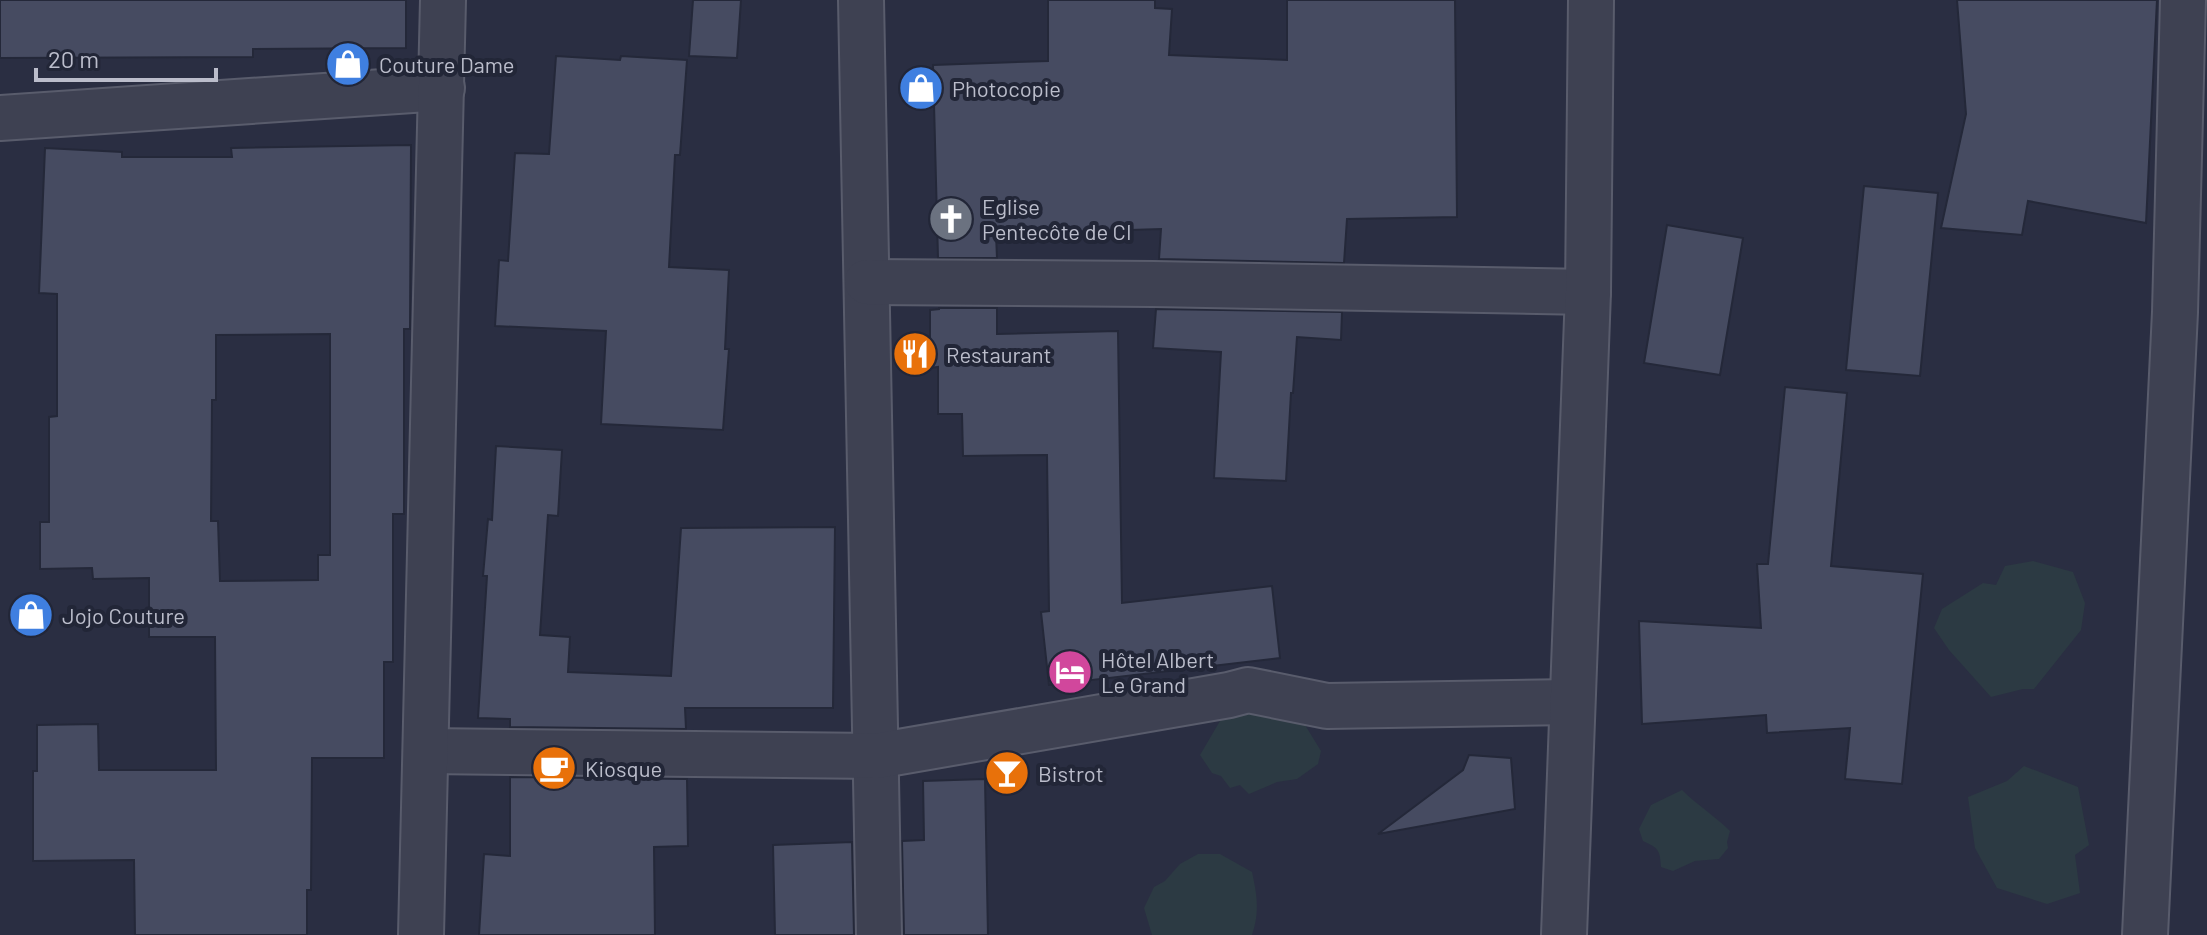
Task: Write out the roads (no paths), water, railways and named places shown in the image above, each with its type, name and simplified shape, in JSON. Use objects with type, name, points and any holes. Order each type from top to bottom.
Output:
[{"type":"street","points":[[421,935],[443,0]]},
{"type":"street","points":[[861,0],[879,935]]},
{"type":"street","points":[[1564,935],[1588,292],[1591,0]]},
{"type":"street","points":[[2145,935],[2174,328],[2183,0]]},
{"type":"street","points":[[0,118],[442,88]]},
{"type":"street","points":[[867,282],[1588,292]]},
{"type":"street","points":[[426,751],[876,756],[1248,690],[1327,706],[1572,702]]},
{"type":"place","name":"Couture Dame","points":[[348,64]]},
{"type":"place","name":"Photocopie","points":[[921,88]]},
{"type":"place","name":"Eglise Pentecôte de CI","points":[[951,219]]},
{"type":"place","name":"Restaurant","points":[[915,354]]},
{"type":"place","name":"Jojo Couture","points":[[31,615]]},
{"type":"place","name":"Hôtel Albert Le Grand","points":[[1070,672]]},
{"type":"place","name":"Kiosque","points":[[554,768]]},
{"type":"place","name":"Bistrot","points":[[1007,773]]}]
